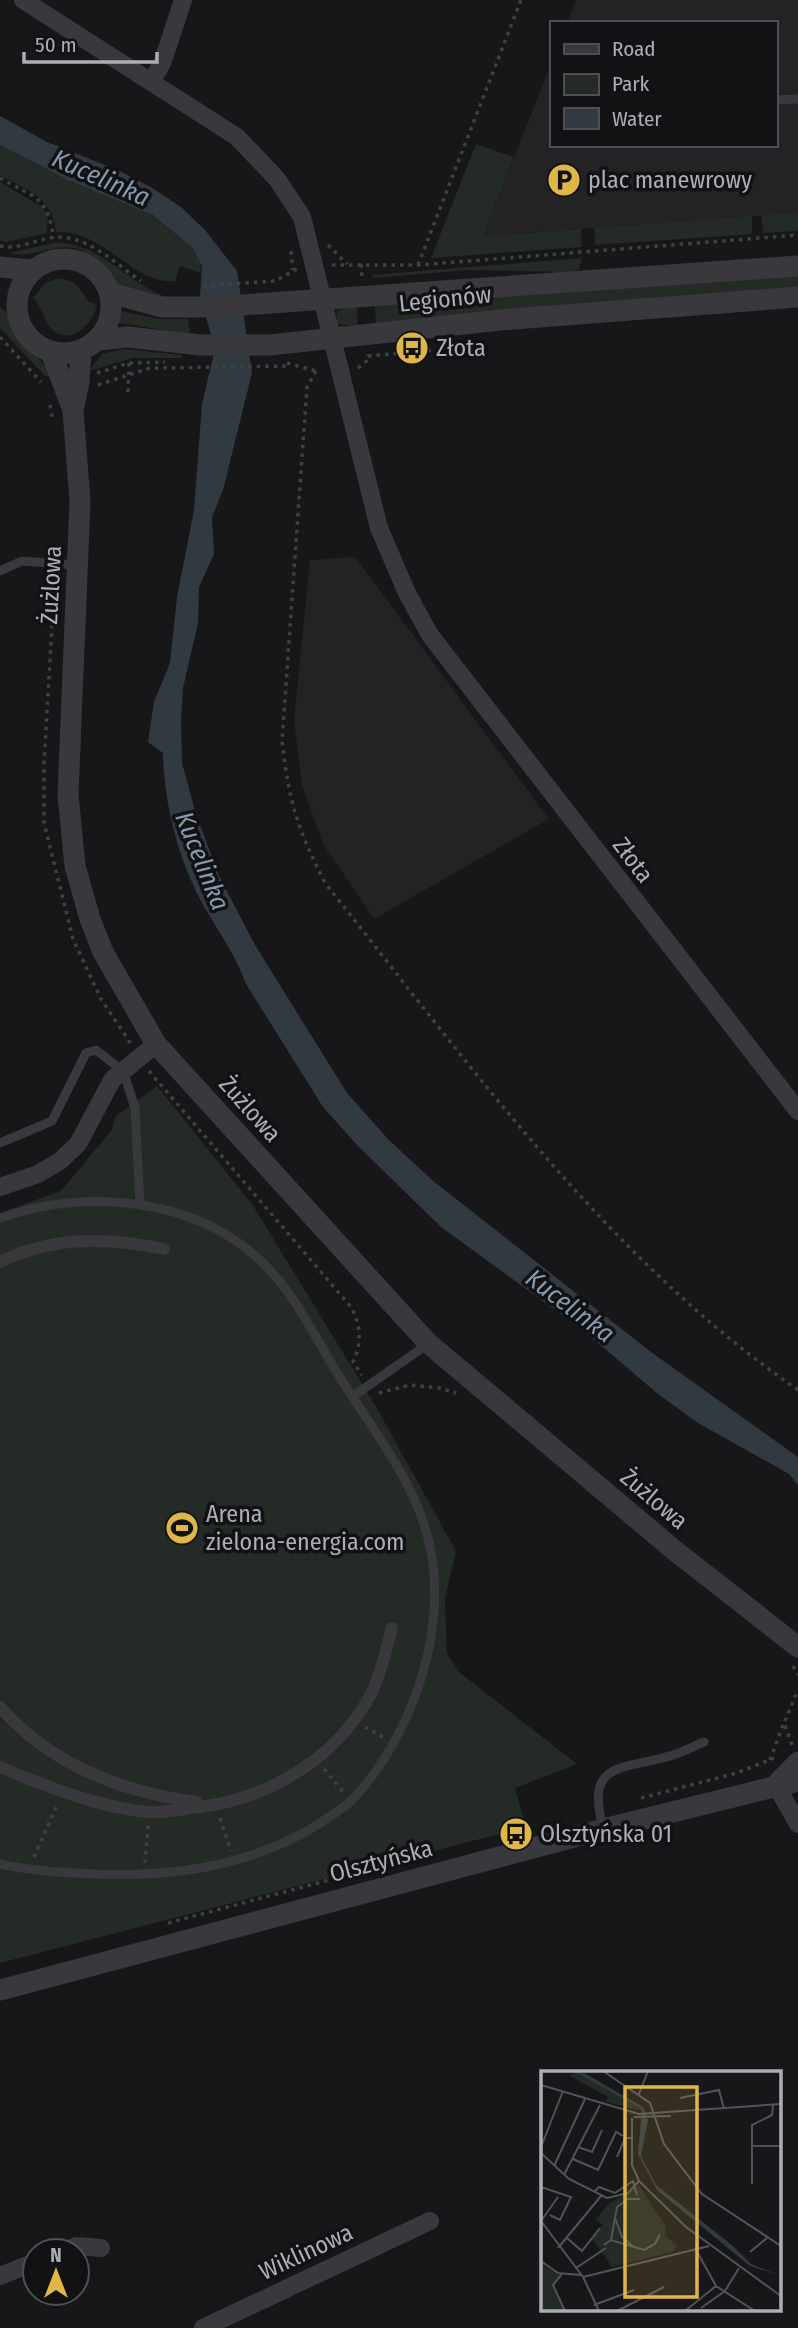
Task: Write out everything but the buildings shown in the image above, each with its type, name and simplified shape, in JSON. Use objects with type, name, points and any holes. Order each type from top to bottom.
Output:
[{"type":"street","name":"Złota","points":[[23,0],[237,137],[277,179],[302,217],[379,528],[407,593],[430,635],[798,1111]]},
{"type":"street","points":[[152,81],[163,61],[183,0]]},
{"type":"street","points":[[0,298],[16,313],[28,338],[51,352],[89,345],[108,326],[113,309],[111,293],[88,266],[72,261],[45,262],[30,270],[16,296],[16,313]]},
{"type":"street","name":"Legionów","points":[[111,293],[160,307],[266,303],[798,266]]},
{"type":"street","points":[[0,267],[30,270]]},
{"type":"street","name":"Legionów","points":[[89,345],[128,337],[167,357],[499,320],[798,297]]},
{"type":"street","name":"Żużlowa","points":[[73,410],[89,345]]},
{"type":"street","name":"Żużlowa","points":[[51,352],[73,410],[80,501],[68,795],[75,866],[90,919],[103,952],[148,1051],[428,1343],[796,1649]]},
{"type":"street","points":[[0,1187],[38,1174],[61,1161],[78,1144],[101,1095],[123,1071],[148,1051]]},
{"type":"street","points":[[0,1262],[37,1248],[62,1243],[126,1241],[163,1249]]},
{"type":"street","points":[[0,1767],[63,1792],[149,1813],[216,1805],[261,1791],[316,1759],[354,1721],[372,1692],[392,1628]]},
{"type":"street","points":[[0,1707],[48,1751],[119,1786],[159,1797],[216,1805]]},
{"type":"street","points":[[790,1756],[776,1785],[798,1824]]},
{"type":"street","name":"Olsztyńska","points":[[0,1990],[604,1829],[798,1781]]},
{"type":"street","name":"Wiklinowa","points":[[203,2328],[430,2221]]},
{"type":"street","points":[[91,2247],[101,2248]]},
{"type":"street","points":[[0,2276],[21,2268]]},
{"type":"lane","points":[[777,100],[798,99]]},
{"type":"lane","points":[[0,571],[22,561],[78,565]]},
{"type":"lane","points":[[0,1143],[52,1121],[90,1051],[96,1050],[123,1071],[135,1108],[140,1205]]},
{"type":"lane","points":[[0,1219],[53,1203],[99,1199],[140,1205],[209,1226],[238,1242],[267,1266],[291,1297],[404,1480],[430,1547],[434,1591],[431,1635],[414,1700],[379,1768],[352,1801],[277,1847],[234,1863],[186,1872],[144,1876],[28,1870],[0,1864]]},
{"type":"lane","points":[[352,1396],[428,1343]]},
{"type":"lane","points":[[604,1829],[598,1800],[604,1776],[615,1767],[672,1755],[704,1742]]},
{"type":"path","points":[[418,265],[521,0]]},
{"type":"path","points":[[0,178],[36,198],[50,212],[53,238]]},
{"type":"path","points":[[326,265],[418,265],[798,235]]},
{"type":"path","points":[[0,246],[9,248],[53,238],[74,239],[91,245],[144,282]]},
{"type":"path","points":[[361,264],[362,279]]},
{"type":"path","points":[[194,287],[275,281],[293,270]]},
{"type":"path","points":[[0,337],[43,386]]},
{"type":"path","points":[[355,370],[363,366],[368,354],[457,348]]},
{"type":"path","points":[[90,381],[93,387],[167,357]]},
{"type":"path","points":[[93,374],[130,363],[167,357],[324,372]]},
{"type":"path","points":[[128,392],[130,363]]},
{"type":"path","points":[[316,371],[307,387],[282,741],[288,794],[300,835],[325,883],[547,1161],[641,1259],[749,1356],[798,1390]]},
{"type":"path","points":[[55,572],[44,764],[44,822],[74,939],[101,999],[148,1051],[351,1307],[359,1330],[358,1351],[354,1362],[369,1386]]},
{"type":"path","points":[[770,1760],[798,1690]]},
{"type":"path","points":[[354,1721],[393,1743]]},
{"type":"path","points":[[637,1799],[790,1756],[794,1749],[784,1723]]},
{"type":"path","points":[[316,1759],[352,1801]]},
{"type":"path","points":[[28,1870],[63,1792]]},
{"type":"path","points":[[216,1805],[234,1863]]},
{"type":"path","points":[[144,1876],[149,1813]]},
{"type":"path","points":[[157,1926],[369,1870]]},
{"type":"shaded area","points":[[576,0],[798,0],[798,213],[483,236],[550,67],[550,147],[777,147],[777,21],[568,21]]},
{"type":"shaded area","points":[[355,557],[549,819],[374,919],[323,844],[302,785],[294,720],[310,560]]},
{"type":"green space","points":[[476,144],[514,157],[483,236],[581,229],[582,247],[431,258]]},
{"type":"green space","points":[[0,145],[58,175],[149,213],[169,225],[186,239],[198,255],[201,273],[180,266],[175,281],[160,280],[132,267],[90,240],[74,234],[56,232],[44,202],[0,175]]},
{"type":"green space","points":[[0,182],[42,207],[48,214],[47,233],[6,242],[0,240]]},
{"type":"green space","points":[[798,213],[798,231],[763,233],[761,215]]},
{"type":"green space","points":[[752,216],[752,234],[595,245],[594,228]]},
{"type":"green space","points":[[53,243],[85,248],[169,298],[139,293],[116,285],[90,255],[78,249],[69,247],[18,255],[9,253]]},
{"type":"green space","points":[[582,258],[579,270],[565,272],[469,270],[373,278],[372,275]]},
{"type":"green space","points":[[798,274],[798,287],[376,324],[375,306]]},
{"type":"green space","points":[[59,278],[75,283],[88,301],[97,305],[91,319],[72,335],[58,334],[51,328],[33,298],[45,283]]},
{"type":"green space","points":[[357,306],[358,326],[337,324],[337,310]]},
{"type":"green space","points":[[0,307],[9,315],[23,343],[43,363],[52,377],[45,376],[0,328]]},
{"type":"green space","points":[[115,310],[160,319],[188,319],[190,334],[113,322]]},
{"type":"green space","points":[[124,349],[181,355],[182,358],[133,358],[89,371],[102,354]]},
{"type":"green space","points":[[157,1086],[252,1204],[375,1405],[456,1551],[445,1599],[447,1653],[459,1672],[577,1764],[515,1788],[526,1827],[0,1963],[0,1213],[61,1191],[111,1131],[116,1116]]},
{"type":"water","name":"Kucelinka","points":[[0,116],[47,142],[120,171],[154,189],[181,207],[205,230],[237,271],[252,373],[223,490],[212,517],[214,554],[199,587],[198,623],[183,688],[182,763],[196,814],[219,876],[255,945],[347,1093],[388,1139],[432,1180],[651,1352],[798,1457],[798,1485],[789,1474],[698,1423],[658,1394],[584,1331],[441,1227],[357,1145],[323,1107],[246,984],[188,872],[170,813],[163,753],[148,742],[154,702],[170,663],[177,597],[194,510],[202,404],[215,349],[200,296],[202,266],[193,248],[153,215],[68,180],[0,145]]},
{"type":"place","name":"plac manewrowy","points":[[564,180]]},
{"type":"place","name":"Złota","points":[[412,348]]},
{"type":"place","name":"Arena zielona-energia.com","points":[[182,1528]]},
{"type":"place","name":"Olsztyńska 01","points":[[516,1834]]}]
